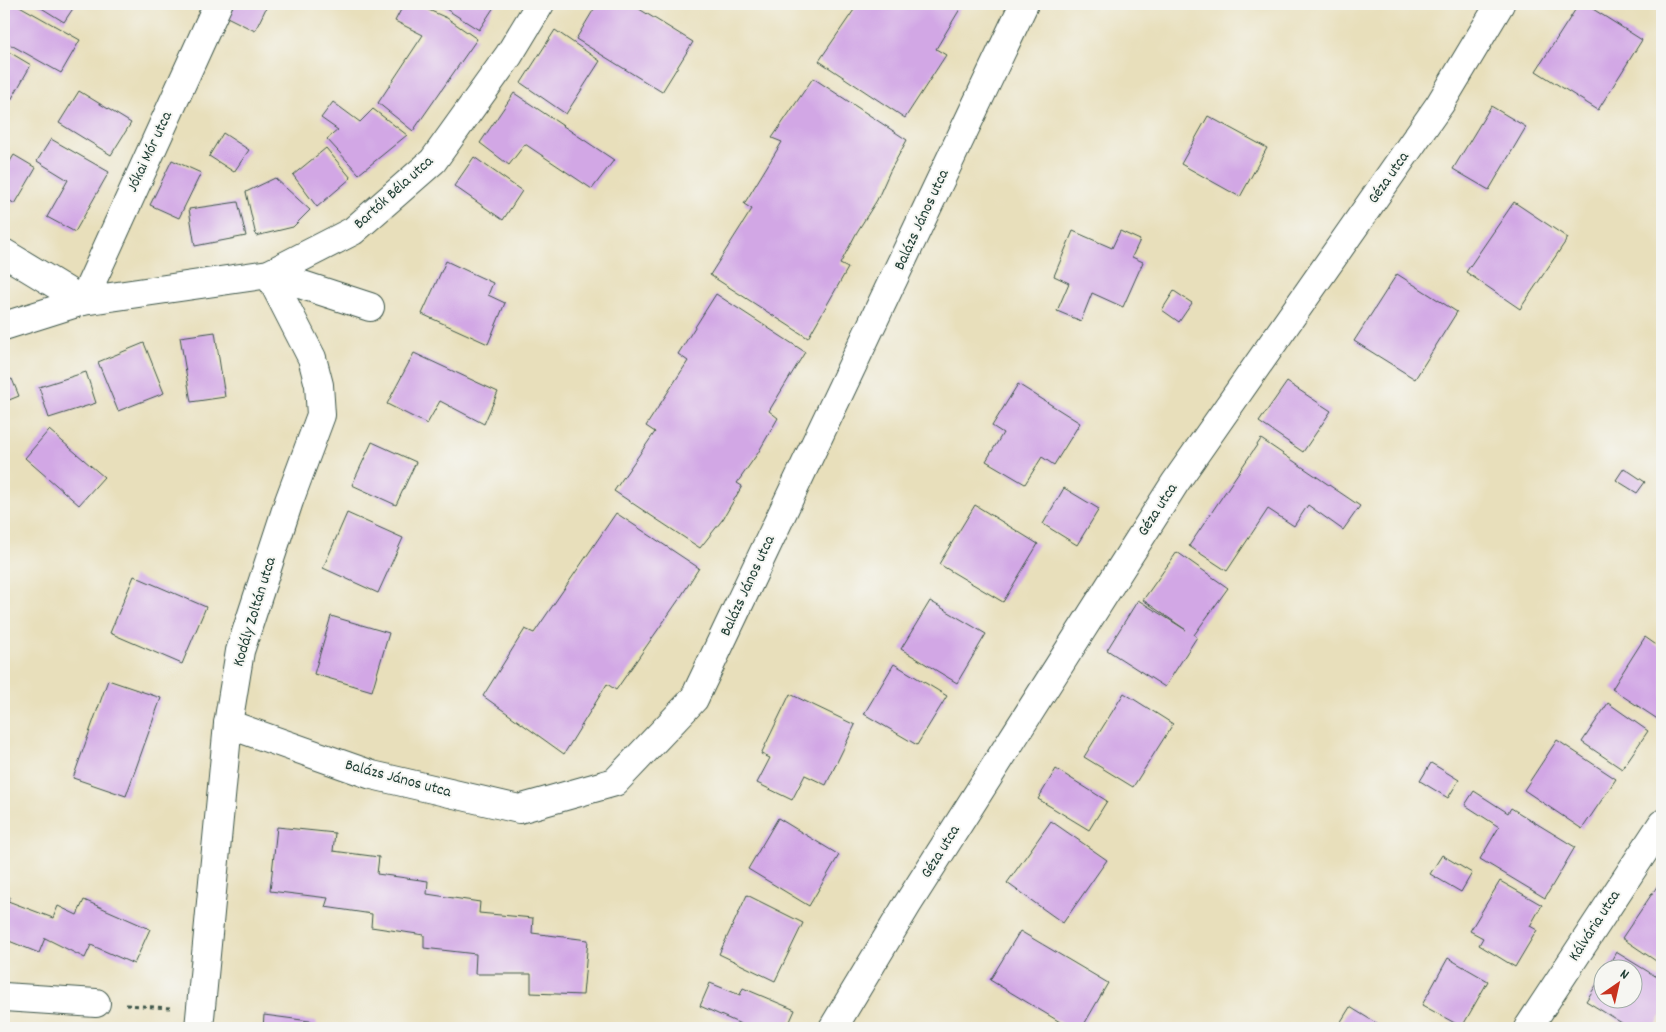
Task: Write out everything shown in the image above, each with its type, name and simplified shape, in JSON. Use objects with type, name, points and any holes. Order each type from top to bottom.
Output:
[{"type":"street","name":"Jókai Mór utca","points":[[83,301],[218,4]]},
{"type":"street","name":"Bartók Béla utca","points":[[4,326],[83,301],[269,274],[353,231],[433,161],[509,56],[540,4]]},
{"type":"street","name":"Balázs János utca","points":[[228,724],[372,775],[519,810],[614,782],[694,699],[1024,4]]},
{"type":"street","name":"Géza utca","points":[[833,1028],[912,897],[1175,483],[1440,104],[1500,4]]},
{"type":"street","points":[[4,253],[83,301]]},
{"type":"street","points":[[269,274],[370,307]]},
{"type":"street","name":"Kodály Zoltán utca","points":[[200,1019],[228,724],[240,651],[290,501],[321,416],[319,385],[312,358],[269,274]]},
{"type":"street","name":"Kálvária utca","points":[[1528,1028],[1662,824]]},
{"type":"street","points":[[4,996],[96,1003]]},
{"type":"path","points":[[96,1003],[200,1019]]},
{"type":"building","points":[[4,4],[16,4],[80,40],[61,73],[4,41]]},
{"type":"building","points":[[35,4],[76,4],[64,22]]},
{"type":"building","points":[[234,4],[268,4],[255,31],[227,17]]},
{"type":"building","points":[[404,4],[415,4],[447,18],[477,39],[413,131],[378,103],[423,35],[395,21]]},
{"type":"building","points":[[438,4],[496,4],[479,30]]},
{"type":"building","points":[[597,4],[631,4],[693,42],[662,92],[576,39]]},
{"type":"building","points":[[858,4],[963,4],[936,49],[946,55],[905,118],[819,61]]},
{"type":"building","points":[[1579,4],[1585,4],[1642,40],[1598,110],[1536,71]]},
{"type":"building","points":[[555,30],[600,61],[566,114],[521,83]]},
{"type":"building","points":[[4,49],[31,65],[11,100],[4,96]]},
{"type":"building","points":[[813,78],[907,140],[877,200],[840,264],[848,268],[808,338],[710,275],[752,209],[744,204],[782,142],[772,138]]},
{"type":"building","points":[[79,91],[131,123],[111,155],[59,123]]},
{"type":"building","points":[[514,93],[614,160],[592,189],[525,144],[509,165],[480,143]]},
{"type":"building","points":[[333,102],[360,122],[373,109],[407,135],[359,174],[327,139],[338,130],[321,118]]},
{"type":"building","points":[[1491,106],[1526,127],[1489,190],[1453,169]]},
{"type":"building","points":[[1208,116],[1267,148],[1240,197],[1181,164]]},
{"type":"building","points":[[223,133],[249,150],[234,172],[209,156]]},
{"type":"building","points":[[51,139],[109,172],[75,232],[47,217],[68,180],[37,161]]},
{"type":"building","points":[[326,148],[351,178],[317,207],[293,175]]},
{"type":"building","points":[[14,155],[36,168],[15,204],[4,197],[4,171]]},
{"type":"building","points":[[474,157],[522,191],[503,220],[454,186]]},
{"type":"building","points":[[172,160],[201,173],[179,218],[150,205]]},
{"type":"building","points":[[275,178],[310,210],[293,227],[256,236],[246,192]]},
{"type":"building","points":[[238,202],[246,236],[195,246],[189,209]]},
{"type":"building","points":[[1514,202],[1568,238],[1520,309],[1466,272]]},
{"type":"building","points":[[1073,231],[1112,248],[1120,231],[1140,240],[1132,257],[1143,262],[1123,307],[1092,293],[1081,321],[1057,311],[1069,283],[1054,276]]},
{"type":"building","points":[[446,261],[493,283],[488,295],[505,303],[488,344],[422,314]]},
{"type":"building","points":[[1397,274],[1457,312],[1415,379],[1354,341]]},
{"type":"building","points":[[1174,291],[1192,303],[1179,322],[1162,310]]},
{"type":"building","points":[[716,294],[805,352],[769,411],[778,418],[758,453],[737,483],[742,486],[723,519],[700,548],[614,491],[655,432],[646,426],[688,361],[678,354]]},
{"type":"building","points":[[215,332],[225,397],[191,402],[180,337]]},
{"type":"building","points":[[144,343],[164,393],[118,411],[98,362]]},
{"type":"building","points":[[414,353],[498,392],[484,424],[440,401],[427,424],[387,404]]},
{"type":"building","points":[[86,372],[96,403],[49,418],[39,387]]},
{"type":"building","points":[[12,379],[19,396],[4,402],[4,382]]},
{"type":"building","points":[[1287,382],[1331,411],[1303,452],[1259,422]]},
{"type":"building","points":[[1018,384],[1080,423],[1054,465],[1042,457],[1025,484],[986,461],[1003,433],[992,426]]},
{"type":"building","points":[[49,430],[104,477],[79,505],[25,458]]},
{"type":"building","points":[[1261,439],[1360,506],[1343,530],[1308,505],[1294,526],[1268,509],[1227,571],[1189,546]]},
{"type":"building","points":[[372,442],[416,462],[396,505],[352,485]]},
{"type":"building","points":[[1624,468],[1645,482],[1637,493],[1616,480]]},
{"type":"building","points":[[1064,488],[1099,509],[1077,545],[1043,524]]},
{"type":"building","points":[[975,505],[1038,544],[1003,602],[939,564]]},
{"type":"building","points":[[347,513],[403,538],[378,593],[323,568]]},
{"type":"building","points":[[616,513],[699,568],[616,690],[607,684],[564,754],[483,696],[525,629],[534,633]]},
{"type":"building","points":[[1177,552],[1228,588],[1194,635],[1197,637],[1165,687],[1107,650],[1138,600],[1186,630],[1143,600]]},
{"type":"building","points":[[134,576],[206,607],[182,664],[110,633]]},
{"type":"building","points":[[930,601],[986,634],[957,683],[901,649]]},
{"type":"building","points":[[331,616],[389,633],[372,691],[314,674]]},
{"type":"building","points":[[1645,637],[1662,649],[1662,722],[1612,689]]},
{"type":"building","points":[[894,664],[947,696],[917,745],[864,714]]},
{"type":"building","points":[[108,680],[161,698],[126,796],[73,778]]},
{"type":"building","points":[[1124,693],[1173,724],[1133,787],[1084,757]]},
{"type":"building","points":[[790,694],[855,725],[826,785],[805,775],[792,800],[757,783],[770,758],[761,754]]},
{"type":"building","points":[[1608,703],[1648,731],[1622,769],[1582,742]]},
{"type":"building","points":[[1557,740],[1616,779],[1582,829],[1524,790]]},
{"type":"building","points":[[1431,763],[1459,780],[1448,798],[1420,781]]},
{"type":"building","points":[[1056,769],[1107,801],[1089,830],[1038,799]]},
{"type":"building","points":[[1474,791],[1508,813],[1511,808],[1575,847],[1545,898],[1480,859],[1499,827],[1465,805]]},
{"type":"building","points":[[778,818],[839,855],[809,906],[748,869]]},
{"type":"building","points":[[1051,821],[1107,860],[1063,923],[1007,883]]},
{"type":"building","points":[[277,827],[335,833],[333,851],[379,857],[377,874],[428,881],[427,894],[480,902],[479,913],[533,918],[532,933],[588,940],[583,995],[531,993],[531,974],[475,974],[476,954],[424,948],[424,935],[371,927],[372,914],[325,907],[328,898],[270,891]]},
{"type":"building","points":[[1442,855],[1472,873],[1461,892],[1430,874]]},
{"type":"building","points":[[1500,881],[1542,905],[1530,926],[1537,930],[1515,967],[1479,945],[1483,938],[1470,931]]},
{"type":"building","points":[[1660,882],[1662,883],[1662,965],[1622,938]]},
{"type":"building","points":[[4,895],[10,897],[8,901],[53,918],[58,906],[77,915],[84,900],[150,929],[134,964],[91,945],[85,958],[45,938],[39,953],[4,939]]},
{"type":"building","points":[[747,895],[803,923],[775,981],[719,954]]},
{"type":"building","points":[[1020,931],[1108,983],[1082,1028],[1070,1028],[990,980]]},
{"type":"building","points":[[1616,952],[1629,960],[1612,960]]},
{"type":"building","points":[[1448,958],[1488,981],[1462,1027],[1422,1005]]},
{"type":"building","points":[[1644,969],[1662,980],[1662,1015],[1654,1028],[1630,1028],[1601,1010],[1644,1010]]},
{"type":"building","points":[[710,983],[740,995],[743,988],[795,1010],[787,1028],[742,1028],[743,1025],[700,1006]]},
{"type":"building","points":[[1594,989],[1594,1006],[1586,1001]]},
{"type":"building","points":[[1350,1007],[1384,1028],[1337,1028]]},
{"type":"building","points":[[264,1015],[317,1022],[316,1028],[263,1028]]}]
